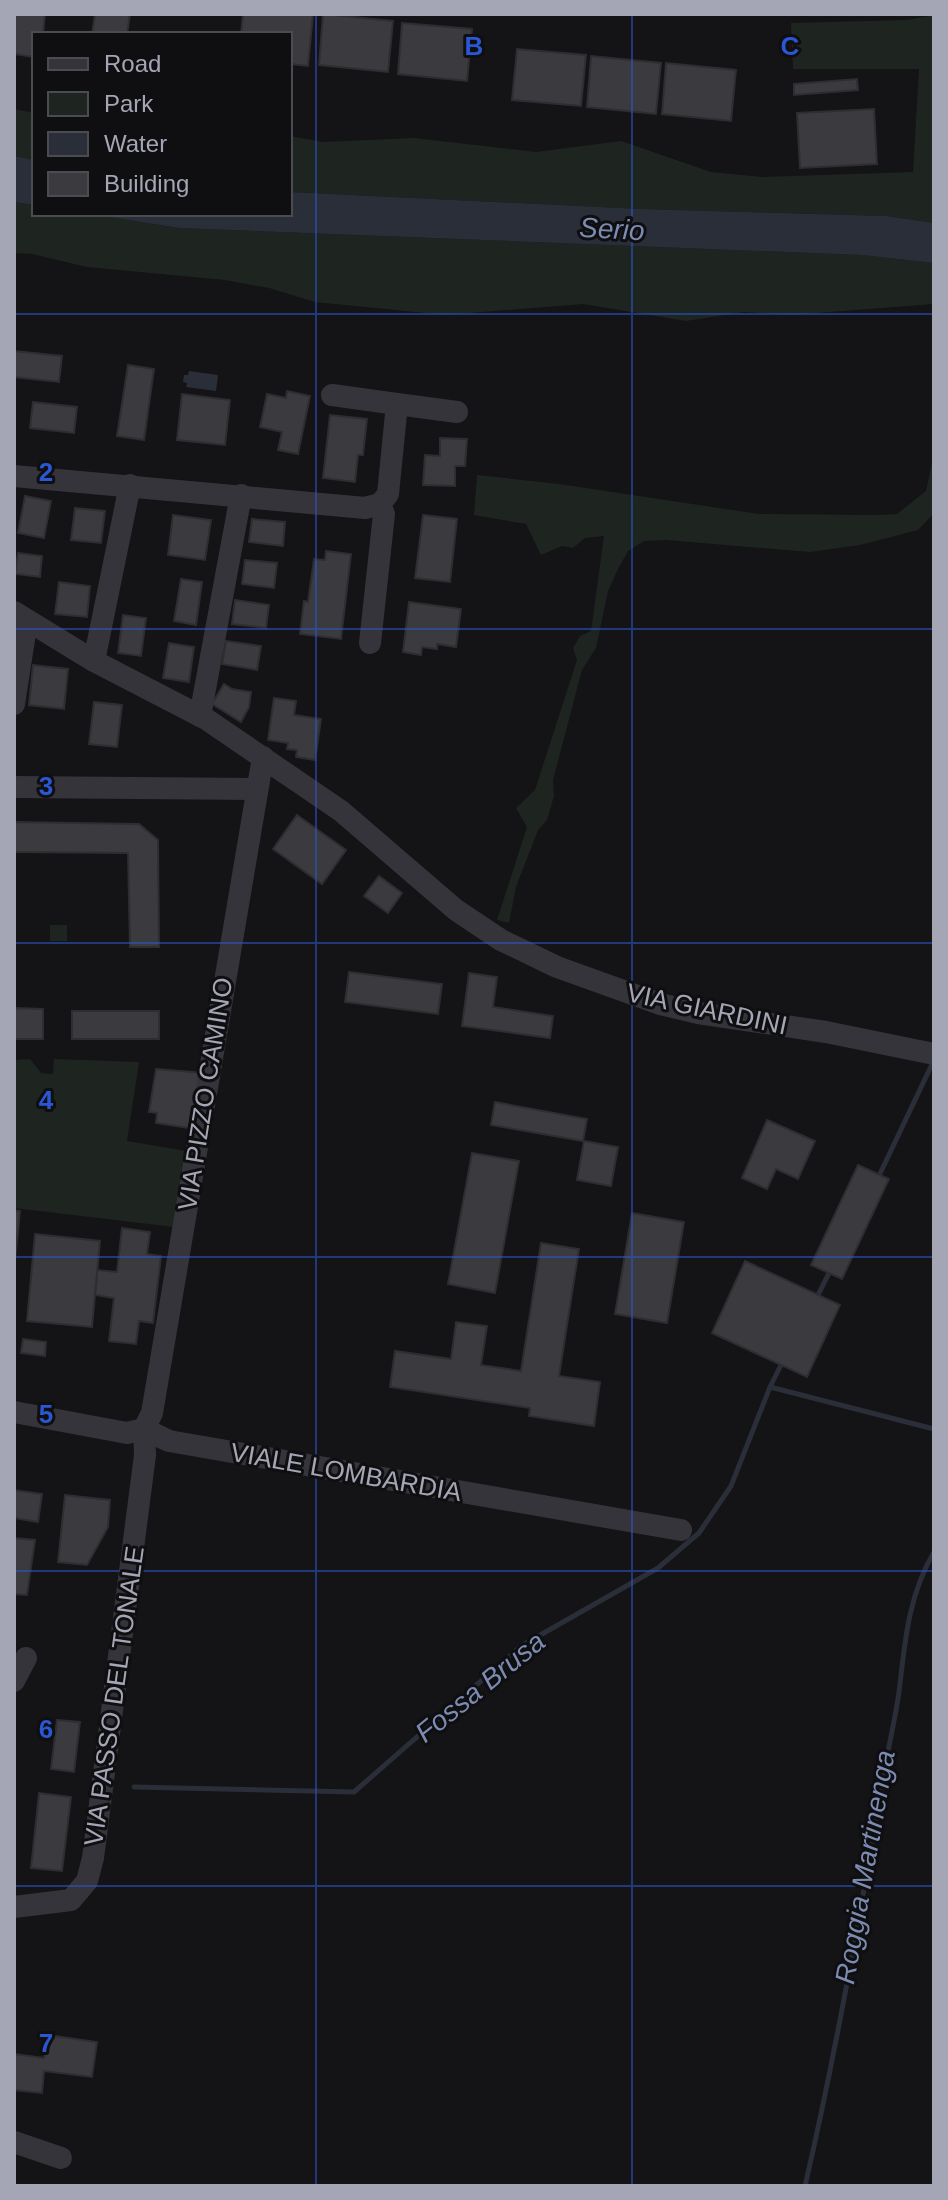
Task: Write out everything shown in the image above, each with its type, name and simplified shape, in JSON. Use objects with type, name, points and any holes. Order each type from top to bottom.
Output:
[{"type":"street","points":[[332,395],[457,412]]},
{"type":"street","points":[[14,476],[365,508],[380,504],[388,494],[397,404]]},
{"type":"street","points":[[94,661],[130,485]]},
{"type":"street","points":[[200,716],[241,495]]},
{"type":"street","points":[[370,643],[384,514],[380,504]]},
{"type":"street","points":[[14,704],[20,616]]},
{"type":"street","name":"VIA GIARDINI","points":[[20,616],[94,661],[200,716],[263,757],[341,811],[456,910],[501,940],[557,967],[660,1004],[698,1013],[826,1032],[934,1054]]},
{"type":"street","name":"VIA PIZZO CAMINO","points":[[144,1429],[152,1413],[263,757]]},
{"type":"street","points":[[14,787],[256,789]]},
{"type":"street","name":"VIALE LOMBARDIA","points":[[14,1412],[127,1433],[144,1429],[169,1441],[681,1530]]},
{"type":"street","name":"VIA PASSO DEL TONALE","points":[[14,1907],[71,1900],[87,1881],[93,1858],[144,1470],[144,1429]]},
{"type":"street","points":[[14,1681],[26,1658]]},
{"type":"street","points":[[14,2142],[61,2158]]},
{"type":"green space","points":[[934,15],[934,223],[887,216],[641,209],[292,192],[292,136],[323,142],[414,138],[536,152],[621,141],[711,172],[762,177],[913,172],[919,69],[793,69],[791,23],[907,20]]},
{"type":"green space","points":[[14,109],[32,113],[32,160],[14,156]]},
{"type":"green space","points":[[14,202],[32,205],[32,216],[103,216],[179,228],[862,255],[934,263],[934,304],[791,315],[744,312],[686,321],[583,304],[446,315],[315,302],[269,288],[225,280],[87,267],[32,254],[14,253]]},
{"type":"green space","points":[[934,453],[934,513],[918,530],[860,545],[810,552],[666,540],[644,541],[628,551],[608,591],[596,648],[582,670],[553,780],[554,796],[547,820],[538,830],[516,887],[509,923],[497,920],[527,827],[516,808],[535,790],[577,660],[573,648],[580,636],[591,631],[604,536],[585,538],[573,548],[562,546],[541,555],[526,524],[474,515],[477,475],[759,514],[878,515],[897,514],[926,491]]},
{"type":"green space","points":[[50,925],[67,925],[67,941],[50,941]]},
{"type":"green space","points":[[30,1059],[41,1073],[53,1074],[54,1059],[139,1062],[127,1141],[186,1151],[174,1227],[14,1208],[14,1060]]},
{"type":"water","points":[[14,156],[32,160],[32,205],[14,202]]},
{"type":"water","name":"Serio","points":[[292,192],[641,209],[887,216],[934,223],[934,263],[862,255],[179,228],[103,216],[292,216]]},
{"type":"water","points":[[189,371],[218,375],[216,391],[186,387],[184,375],[188,375]]},
{"type":"building","points":[[14,14],[45,14],[43,32],[32,32],[32,57],[14,54]]},
{"type":"building","points":[[95,14],[130,14],[127,32],[92,32]]},
{"type":"building","points":[[243,14],[313,14],[308,66],[292,64],[292,32],[241,32]]},
{"type":"building","points":[[323,14],[393,21],[388,72],[319,65]]},
{"type":"building","points":[[402,23],[472,29],[467,81],[398,74]]},
{"type":"building","points":[[517,49],[586,55],[581,106],[512,100]]},
{"type":"building","points":[[591,56],[661,63],[656,114],[587,107]]},
{"type":"building","points":[[666,63],[736,70],[731,121],[662,114]]},
{"type":"building","points":[[857,79],[858,90],[794,95],[794,84]]},
{"type":"building","points":[[874,109],[877,164],[800,168],[797,113]]},
{"type":"building","points":[[14,351],[62,356],[59,382],[14,377]]},
{"type":"building","points":[[128,365],[154,369],[144,440],[117,436]]},
{"type":"building","points":[[287,391],[310,396],[298,454],[278,450],[282,432],[260,427],[267,394],[286,398]]},
{"type":"building","points":[[182,394],[230,400],[225,445],[177,440]]},
{"type":"building","points":[[33,402],[77,407],[74,433],[30,428]]},
{"type":"building","points":[[330,415],[367,419],[363,455],[358,455],[355,482],[323,478]]},
{"type":"building","points":[[440,438],[467,439],[465,466],[455,466],[455,486],[423,485],[425,455],[440,456]]},
{"type":"building","points":[[25,496],[51,501],[44,538],[18,533]]},
{"type":"building","points":[[75,508],[105,511],[101,543],[71,540]]},
{"type":"building","points":[[173,515],[211,520],[205,560],[168,555]]},
{"type":"building","points":[[423,515],[457,519],[450,582],[415,578]]},
{"type":"building","points":[[252,519],[285,522],[283,546],[249,542]]},
{"type":"building","points":[[326,551],[351,554],[341,639],[300,634],[314,559],[325,560]]},
{"type":"building","points":[[18,553],[42,556],[40,577],[15,574]]},
{"type":"building","points":[[245,560],[277,563],[274,588],[242,584]]},
{"type":"building","points":[[181,579],[202,582],[196,625],[174,621]]},
{"type":"building","points":[[59,582],[90,586],[87,617],[55,614]]},
{"type":"building","points":[[235,600],[269,605],[266,628],[232,624]]},
{"type":"building","points":[[409,602],[461,609],[456,647],[437,644],[437,649],[422,647],[421,655],[403,652]]},
{"type":"building","points":[[123,615],[146,618],[141,656],[118,653]]},
{"type":"building","points":[[226,641],[261,646],[257,670],[222,664]]},
{"type":"building","points":[[169,643],[194,647],[189,682],[163,678]]},
{"type":"building","points":[[33,665],[68,669],[64,709],[29,705]]},
{"type":"building","points":[[224,684],[232,689],[251,692],[249,707],[241,722],[212,704]]},
{"type":"building","points":[[274,698],[296,701],[294,715],[321,719],[315,760],[296,757],[297,750],[287,749],[288,743],[268,740]]},
{"type":"building","points":[[94,702],[122,705],[117,747],[89,744]]},
{"type":"building","points":[[297,815],[346,850],[322,884],[273,849]]},
{"type":"building","points":[[14,822],[139,824],[158,840],[159,947],[130,947],[128,853],[14,852]]},
{"type":"building","points":[[379,876],[402,893],[388,913],[364,896]]},
{"type":"building","points":[[349,972],[442,984],[438,1014],[345,1002]]},
{"type":"building","points":[[469,973],[497,977],[493,1007],[553,1016],[550,1038],[462,1026]]},
{"type":"building","points":[[14,1008],[43,1009],[43,1039],[14,1039]]},
{"type":"building","points":[[72,1011],[159,1011],[159,1039],[72,1039]]},
{"type":"building","points":[[156,1069],[204,1073],[196,1129],[156,1123],[157,1113],[149,1112]]},
{"type":"building","points":[[495,1102],[587,1119],[583,1141],[491,1125]]},
{"type":"building","points":[[767,1120],[815,1141],[798,1179],[776,1169],[767,1189],[742,1178]]},
{"type":"building","points":[[584,1141],[618,1147],[611,1186],[577,1180]]},
{"type":"building","points":[[472,1153],[519,1161],[495,1293],[448,1284]]},
{"type":"building","points":[[858,1165],[889,1179],[842,1279],[811,1265]]},
{"type":"building","points":[[14,1210],[20,1211],[15,1261],[14,1261]]},
{"type":"building","points":[[632,1213],[684,1222],[667,1323],[615,1314]]},
{"type":"building","points":[[122,1228],[150,1232],[147,1254],[161,1256],[153,1323],[139,1321],[136,1344],[109,1341],[114,1298],[95,1295],[97,1270],[117,1272]]},
{"type":"building","points":[[35,1234],[100,1241],[92,1327],[27,1321]]},
{"type":"building","points":[[541,1243],[579,1249],[559,1376],[600,1382],[594,1426],[529,1416],[530,1408],[390,1387],[395,1351],[451,1359],[456,1322],[487,1326],[481,1365],[521,1371]]},
{"type":"building","points":[[745,1261],[840,1305],[807,1377],[712,1333]]},
{"type":"building","points":[[23,1339],[46,1342],[45,1356],[21,1353]]},
{"type":"building","points":[[14,1490],[42,1494],[38,1522],[14,1518]]},
{"type":"building","points":[[65,1495],[110,1500],[108,1527],[87,1565],[58,1562]]},
{"type":"building","points":[[14,1538],[35,1540],[27,1595],[14,1594]]},
{"type":"building","points":[[57,1720],[80,1722],[74,1772],[51,1769]]},
{"type":"building","points":[[39,1793],[71,1797],[62,1871],[31,1868]]},
{"type":"building","points":[[48,2035],[97,2042],[92,2077],[44,2071],[42,2093],[14,2090],[14,2054],[44,2058]]},
{"type":"waterway","points":[[877,1180],[934,1060]]},
{"type":"waterway","points":[[815,1301],[832,1267]]},
{"type":"waterway","name":"Fossa Brusa","points":[[134,1787],[354,1792],[521,1646],[658,1568],[699,1533],[731,1486],[784,1359]]},
{"type":"waterway","name":"Roggia Martinenga","points":[[770,1387],[934,1429]]},
{"type":"waterway","name":"Roggia Martinenga","points":[[805,2186],[849,1972],[909,1620],[918,1585],[934,1552]]}]
